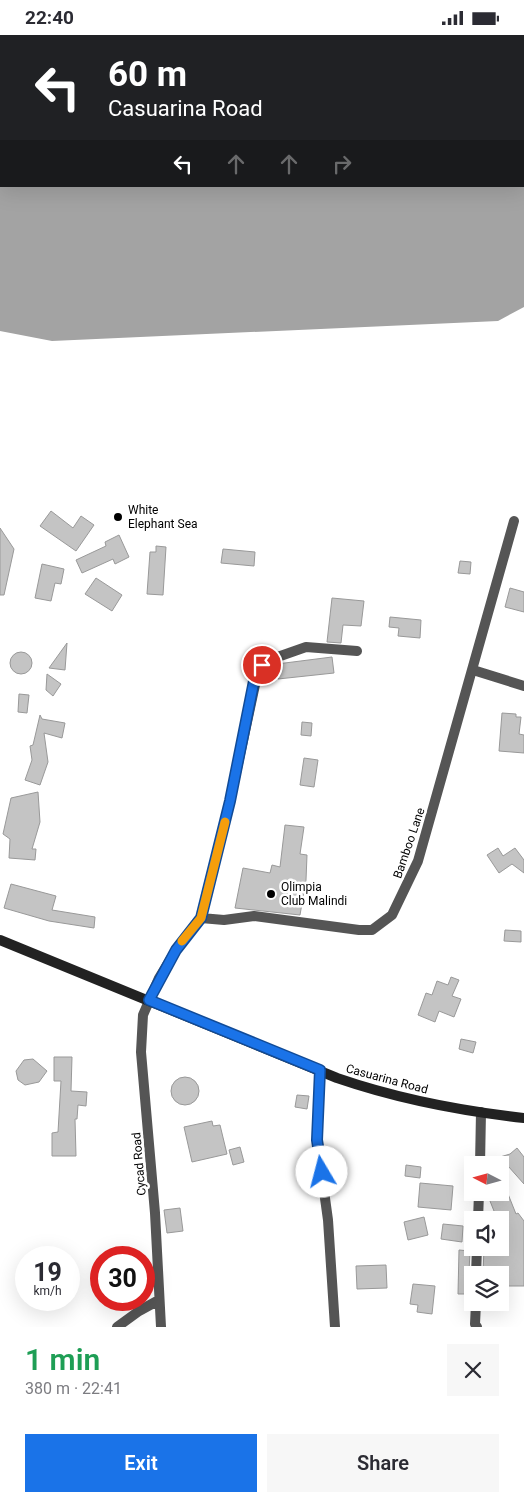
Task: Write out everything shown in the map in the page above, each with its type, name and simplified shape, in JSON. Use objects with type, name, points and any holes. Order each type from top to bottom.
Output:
[{"type":"street","name":"Bamboo Lane","points":[[201,918],[224,921],[254,916],[359,930],[372,929],[392,915],[418,861],[514,521]]},
{"type":"street","points":[[149,1000],[176,950],[201,918],[230,801],[258,671],[268,660],[306,647],[357,651]]},
{"type":"street","points":[[473,670],[524,686]]},
{"type":"street","name":"Casuarina Road","points":[[0,940],[368,1089],[431,1104],[524,1118]]},
{"type":"street","name":"Cycad Road","points":[[149,1000],[142,1015],[142,1052],[155,1213],[161,1327]]},
{"type":"street","points":[[320,1070],[317,1140],[328,1220],[335,1327]]},
{"type":"street","points":[[480,1156],[481,1112]]},
{"type":"street","points":[[118,1327],[139,1311],[159,1300]]},
{"type":"street","points":[[476,1311],[475,1324],[477,1327]]},
{"type":"shaded area","points":[[0,187],[524,187],[524,307],[498,321],[52,341],[0,331]]},
{"type":"building","points":[[51,511],[73,528],[81,516],[94,525],[76,551],[40,526]]},
{"type":"building","points":[[0,528],[14,549],[4,595],[0,595]]},
{"type":"building","points":[[119,535],[129,557],[115,564],[113,559],[82,573],[76,560],[106,546],[105,542]]},
{"type":"building","points":[[156,546],[166,547],[163,595],[147,594],[150,552],[156,552]]},
{"type":"building","points":[[223,549],[255,552],[254,566],[221,563]]},
{"type":"building","points":[[460,561],[471,562],[470,574],[458,573]]},
{"type":"building","points":[[42,564],[64,569],[61,584],[55,583],[51,601],[35,598]]},
{"type":"building","points":[[96,578],[122,595],[112,611],[85,594]]},
{"type":"building","points":[[510,588],[524,592],[524,612],[505,607]]},
{"type":"building","points":[[332,598],[364,601],[361,626],[343,625],[341,643],[327,642]]},
{"type":"building","points":[[390,617],[421,620],[420,638],[398,636],[399,628],[389,627]]},
{"type":"building","points":[[67,643],[65,670],[49,668]]},
{"type":"building","points":[[21,652],[29,655],[32,663],[29,671],[21,674],[13,671],[10,663],[13,655]]},
{"type":"building","points":[[332,657],[334,673],[278,679],[277,664]]},
{"type":"building","points":[[47,674],[61,684],[53,696],[46,690]]},
{"type":"building","points":[[19,694],[29,695],[27,713],[18,712]]},
{"type":"building","points":[[502,713],[516,714],[516,717],[521,717],[519,734],[524,735],[524,753],[499,751]]},
{"type":"building","points":[[40,715],[42,719],[65,723],[62,738],[44,733],[48,762],[40,785],[25,780],[32,760],[30,746],[33,745]]},
{"type":"building","points":[[302,722],[312,723],[311,736],[301,735]]},
{"type":"building","points":[[304,758],[318,760],[314,787],[300,785]]},
{"type":"building","points":[[38,792],[40,822],[32,849],[36,849],[35,860],[9,858],[10,839],[3,834],[11,798]]},
{"type":"building","name":"Olimpia Club Malindi","points":[[285,825],[304,827],[300,854],[307,855],[306,880],[300,915],[235,908],[243,868],[270,873],[272,865],[280,867]]},
{"type":"building","points":[[498,848],[503,856],[515,848],[524,860],[524,873],[512,864],[499,873],[487,855]]},
{"type":"building","points":[[11,884],[56,896],[52,910],[95,917],[94,928],[49,921],[4,908]]},
{"type":"building","points":[[505,930],[521,931],[521,942],[504,941]]},
{"type":"building","points":[[451,977],[459,980],[452,996],[461,999],[454,1017],[439,1011],[435,1022],[418,1015],[426,993],[432,995],[437,981],[448,985]]},
{"type":"building","points":[[461,1039],[476,1042],[473,1053],[459,1049]]},
{"type":"building","points":[[54,1057],[72,1057],[71,1091],[87,1092],[86,1106],[78,1105],[77,1119],[75,1119],[76,1156],[52,1156],[52,1133],[58,1132],[61,1081],[54,1081]]},
{"type":"building","points":[[33,1059],[47,1071],[39,1082],[25,1085],[18,1080],[16,1071],[24,1060]]},
{"type":"building","points":[[185,1077],[195,1081],[199,1091],[195,1101],[185,1105],[175,1101],[171,1091],[175,1081]]},
{"type":"building","points":[[297,1095],[309,1096],[307,1109],[295,1107]]},
{"type":"building","points":[[212,1121],[213,1126],[220,1125],[227,1154],[192,1162],[184,1127]]},
{"type":"building","points":[[240,1147],[244,1162],[233,1165],[229,1150]]},
{"type":"building","points":[[517,1148],[524,1157],[524,1184],[509,1167],[509,1156],[503,1156],[510,1154]]},
{"type":"building","points":[[406,1165],[421,1167],[420,1178],[405,1176]]},
{"type":"building","points":[[420,1183],[453,1186],[451,1210],[418,1207]]},
{"type":"building","points":[[509,1196],[516,1214],[518,1213],[524,1221],[524,1286],[509,1286],[509,1266],[483,1266],[484,1256],[509,1256],[509,1211],[494,1211],[490,1201],[509,1201]]},
{"type":"building","points":[[180,1208],[183,1231],[167,1233],[164,1210]]},
{"type":"building","points":[[424,1217],[428,1235],[408,1240],[404,1222]]},
{"type":"building","points":[[443,1224],[463,1226],[462,1242],[441,1239]]},
{"type":"building","points":[[459,1250],[464,1250],[464,1256],[470,1256],[469,1266],[464,1266],[464,1294],[458,1294]]},
{"type":"building","points":[[386,1265],[387,1288],[357,1289],[356,1266]]},
{"type":"building","points":[[413,1284],[435,1286],[432,1314],[417,1312],[418,1305],[410,1304]]},
{"type":"slow traffic","points":[[182,941],[201,918],[225,822]]},
{"type":"place","name":"White Elephant Sea","points":[[118,517]]},
{"type":"place","name":"Olimpia Club Malindi","points":[[271,894]]},
{"type":"route","points":[[262,665],[254,681],[250,711],[230,801],[201,918],[176,950],[159,978],[149,1000],[320,1070],[317,1140],[322,1172]]}]
